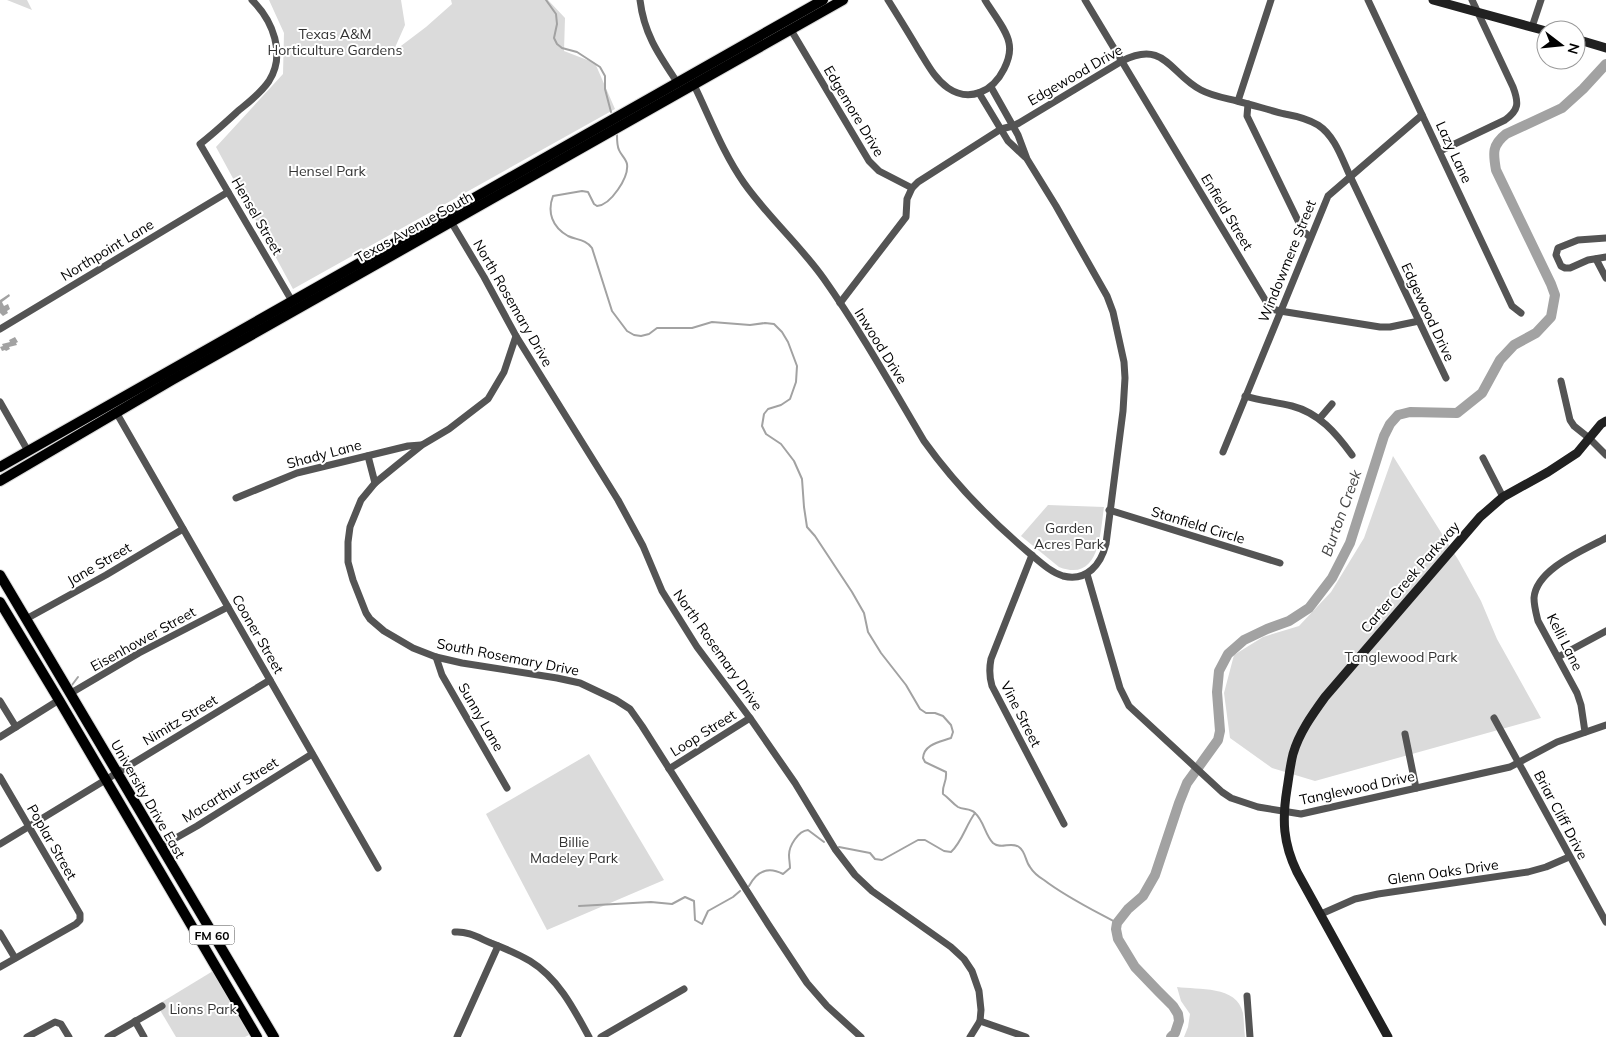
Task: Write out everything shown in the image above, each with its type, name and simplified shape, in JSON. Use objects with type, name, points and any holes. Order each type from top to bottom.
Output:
[{"type":"main road","name":"Texas Avenue South","points":[[0,481],[116,412],[242,341],[677,82],[823,0]]},
{"type":"main road","name":"Texas Avenue South","points":[[0,467],[292,301],[622,126],[843,0]]},
{"type":"main road","points":[[694,85],[694,79],[742,52],[751,40]]},
{"type":"main road","points":[[622,126],[631,115],[673,91],[677,86],[677,82]]},
{"type":"main road","points":[[242,341],[245,333],[288,309],[292,301]]},
{"type":"main road","name":"University Drive East","points":[[0,575],[274,1037]]},
{"type":"main road","name":"University Drive East","points":[[0,602],[257,1037]]},
{"type":"main road","points":[[155,863],[165,866],[175,880],[180,879]]},
{"type":"main road","points":[[179,905],[188,905],[197,920],[208,927]]},
{"type":"main road","points":[[230,991],[240,996],[248,1006],[255,1007]]},
{"type":"street","name":"Hensel Street","points":[[252,0],[267,18],[275,36],[274,70],[270,80],[258,94],[200,144],[292,301]]},
{"type":"street","points":[[640,0],[645,24],[652,42],[677,82]]},
{"type":"street","points":[[888,0],[936,78],[941,83],[960,94],[967,95],[985,90],[999,78]]},
{"type":"street","points":[[985,0],[1008,38],[1010,45],[1008,60],[999,78],[997,98]]},
{"type":"street","name":"Enfield Street","points":[[1085,0],[1267,303],[1280,312]]},
{"type":"street","points":[[1238,101],[1271,0]]},
{"type":"street","name":"Lazy Lane","points":[[1368,0],[1512,306],[1521,312]]},
{"type":"street","points":[[1433,0],[1536,28]]},
{"type":"street","points":[[1440,151],[1505,120],[1513,114],[1517,107],[1514,87],[1472,0]]},
{"type":"street","points":[[1532,27],[1541,0]]},
{"type":"street","name":"Edgemore Drive","points":[[791,30],[869,161],[879,171],[912,188]]},
{"type":"street","points":[[1586,42],[1606,48]]},
{"type":"street","name":"Edgewood Drive","points":[[912,188],[918,182],[1001,129],[1013,126],[1122,61],[1132,56],[1153,54],[1170,63],[1200,90],[1214,96],[1300,117],[1319,126],[1331,139],[1446,378]]},
{"type":"street","name":"Inwood Drive","points":[[694,85],[718,138],[744,183],[800,247],[840,302],[937,460],[1000,529],[1048,568],[1064,576],[1077,577],[1087,574]]},
{"type":"street","points":[[985,90],[997,98],[1018,135],[1026,160]]},
{"type":"street","points":[[985,90],[1001,129],[1026,160],[1098,278],[1113,312],[1125,378],[1122,411],[1106,544],[1102,558],[1087,574]]},
{"type":"street","points":[[1248,104],[1247,116],[1302,231],[1310,237]]},
{"type":"street","name":"Windowmere Street","points":[[1223,452],[1328,196],[1422,115]]},
{"type":"street","points":[[840,302],[906,217],[908,199],[912,188]]},
{"type":"street","name":"Northpoint Lane","points":[[0,329],[228,192]]},
{"type":"street","name":"North Rosemary Drive","points":[[449,218],[516,336],[618,500],[643,546],[662,591],[697,647],[750,718],[855,875],[872,891],[951,947],[964,959],[972,971],[979,991],[980,1021]]},
{"type":"street","points":[[1606,238],[1578,240],[1558,248],[1556,251],[1561,266],[1565,268],[1570,268],[1588,260],[1606,257]]},
{"type":"street","points":[[1596,259],[1606,278]]},
{"type":"street","points":[[1280,312],[1380,327],[1390,327],[1419,320]]},
{"type":"street","name":"South Rosemary Drive","points":[[516,336],[504,372],[488,399],[449,429],[422,445],[375,483],[360,500],[350,527],[347,552],[353,580],[366,613],[377,626],[392,637],[436,657],[580,683],[602,692],[630,710],[807,983],[827,1006],[861,1037]]},
{"type":"street","points":[[1561,381],[1570,420],[1574,426],[1606,455]]},
{"type":"street","points":[[1246,396],[1300,408],[1320,418],[1352,455]]},
{"type":"street","points":[[0,402],[28,451]]},
{"type":"street","points":[[1320,418],[1332,404]]},
{"type":"street","name":"Cooner Street","points":[[116,412],[378,868]]},
{"type":"street","name":"Carter Creek Parkway","points":[[1388,1037],[1291,860],[1286,841],[1284,812],[1293,753],[1310,716],[1363,651],[1480,517],[1503,497],[1564,462],[1577,452],[1606,421]]},
{"type":"street","name":"Shady Lane","points":[[236,498],[297,472],[408,446],[422,445]]},
{"type":"street","points":[[368,456],[375,483]]},
{"type":"street","points":[[1483,458],[1503,497]]},
{"type":"street","name":"Stanfield Circle","points":[[1109,510],[1280,564]]},
{"type":"street","name":"Jane Street","points":[[26,619],[106,575],[183,529]]},
{"type":"street","name":"Kelli Lane","points":[[1585,732],[1581,705],[1577,693],[1538,620],[1534,609],[1534,596],[1538,585],[1557,565],[1606,538]]},
{"type":"street","name":"Vine Street","points":[[1032,555],[991,659],[989,676],[992,686],[1064,824]]},
{"type":"street","name":"Tanglewood Drive","points":[[1087,574],[1123,697],[1129,706],[1222,792],[1231,798],[1258,807],[1301,814],[1510,767],[1557,742],[1606,725]]},
{"type":"street","name":"Eisenhower Street","points":[[71,693],[140,653],[228,607]]},
{"type":"street","points":[[1558,657],[1606,631]]},
{"type":"street","name":"Sunny Lane","points":[[436,657],[442,675],[508,788]]},
{"type":"street","name":"Nimitz Street","points":[[0,844],[270,680]]},
{"type":"street","points":[[0,737],[59,700]]},
{"type":"street","points":[[0,701],[16,727]]},
{"type":"street","name":"Loop Street","points":[[669,769],[750,718]]},
{"type":"street","name":"Briar Cliff Drive","points":[[1494,718],[1606,922]]},
{"type":"street","points":[[1405,734],[1416,788]]},
{"type":"street","name":"Macarthur Street","points":[[160,847],[312,754]]},
{"type":"street","name":"Poplar Street","points":[[0,777],[80,914],[80,920],[76,924],[15,958]]},
{"type":"street","name":"Glenn Oaks Drive","points":[[1321,914],[1355,899],[1528,872],[1569,857]]},
{"type":"street","points":[[455,932],[464,931],[532,962],[561,991],[575,1010],[589,1037]]},
{"type":"street","points":[[0,933],[15,958],[0,967]]},
{"type":"street","points":[[457,1037],[498,946]]},
{"type":"street","points":[[601,1037],[684,989]]},
{"type":"street","points":[[1247,996],[1250,1037]]},
{"type":"street","points":[[108,1037],[162,1006]]},
{"type":"street","points":[[135,1021],[144,1037]]},
{"type":"street","points":[[970,1037],[980,1021],[1026,1037]]},
{"type":"street","points":[[27,1037],[51,1023],[58,1022],[63,1026],[69,1037]]},
{"type":"green space","points":[[7,0],[27,0],[32,10]]},
{"type":"green space","name":"Hensel Park","points":[[269,0],[401,0],[405,25],[393,52],[452,4],[451,0],[548,0],[565,18],[564,51],[595,63],[615,109],[293,289],[216,147],[283,74],[284,33]]},
{"type":"green space","name":"Tanglewood Park","points":[[1393,456],[1459,561],[1481,601],[1497,639],[1541,718],[1315,781],[1272,768],[1230,738],[1224,693],[1234,655],[1263,637],[1299,626],[1331,592],[1364,538]]},
{"type":"green space","name":"Garden Acres Park","points":[[1048,505],[1104,507],[1099,542],[1090,562],[1083,568],[1073,570],[1059,567],[1021,536]]},
{"type":"green space","name":"Billie Madeley Park","points":[[589,754],[664,880],[547,930],[486,814]]},
{"type":"green space","name":"Lions Park","points":[[213,971],[249,1035],[245,1037],[176,1037],[157,1005]]},
{"type":"green space","points":[[1177,987],[1206,989],[1225,993],[1233,998],[1239,1004],[1243,1013],[1245,1037],[1184,1037],[1190,1014],[1181,1001]]},
{"type":"shaded area","points":[[9,294],[10,296],[2,302],[4,306],[8,304],[10,309],[3,316],[0,313],[0,300]]},
{"type":"shaded area","points":[[15,337],[18,342],[16,343],[17,345],[2,351],[0,347],[3,346],[2,344],[10,342],[9,340]]},
{"type":"waterway","points":[[546,0],[556,14],[557,24],[554,38],[557,44],[562,48],[577,52],[600,67],[605,76],[605,89],[611,112]]},
{"type":"waterway","name":"Burton Creek","points":[[1171,1037],[1175,1033],[1179,1021],[1178,1014],[1173,1006],[1135,967],[1118,939],[1116,929],[1117,923],[1128,909],[1143,896],[1155,875],[1187,783],[1218,740],[1220,731],[1217,692],[1219,671],[1228,654],[1244,640],[1289,621],[1309,608],[1332,578],[1350,543],[1384,436],[1390,424],[1398,415],[1410,412],[1457,413],[1482,393],[1500,360],[1514,345],[1536,333],[1551,317],[1555,295],[1496,170],[1495,150],[1498,142],[1506,134],[1562,108],[1606,64]]},
{"type":"waterway","points":[[617,135],[618,148],[627,164],[625,176],[618,190],[608,201],[597,206],[588,192],[582,191],[553,196],[551,213],[555,224],[568,236],[590,245],[612,311],[627,331],[634,335],[649,334],[657,328],[692,328],[712,322],[750,325],[774,324],[782,332],[797,366],[796,382],[790,399],[781,405],[768,409],[764,414],[762,426],[766,434],[781,444],[794,461],[802,479],[807,527],[852,592],[864,613],[868,632],[881,653],[906,685],[920,709],[926,713],[935,713],[943,716],[951,725],[953,732],[951,738],[929,747],[924,753],[923,758],[925,762],[946,772],[943,794],[958,807],[975,813],[993,843],[999,846],[1016,845],[1023,851],[1028,865],[1038,876],[1070,898],[1117,923]]},
{"type":"waterway","points":[[72,685],[78,677]]},
{"type":"waterway","points":[[839,847],[870,853],[875,859],[882,860],[918,840],[925,840],[944,851],[951,852],[975,813]]},
{"type":"waterway","points":[[749,886],[763,871],[772,870],[783,874],[790,868],[789,855],[791,847],[795,839],[804,831],[808,830],[824,842]]},
{"type":"waterway","points":[[579,906],[651,902],[672,904],[685,897],[694,901],[695,920],[702,924],[708,911],[740,891]]},
{"type":"park label","name":"Texas A&M Horticulture Gardens","points":[[335,42]]}]
